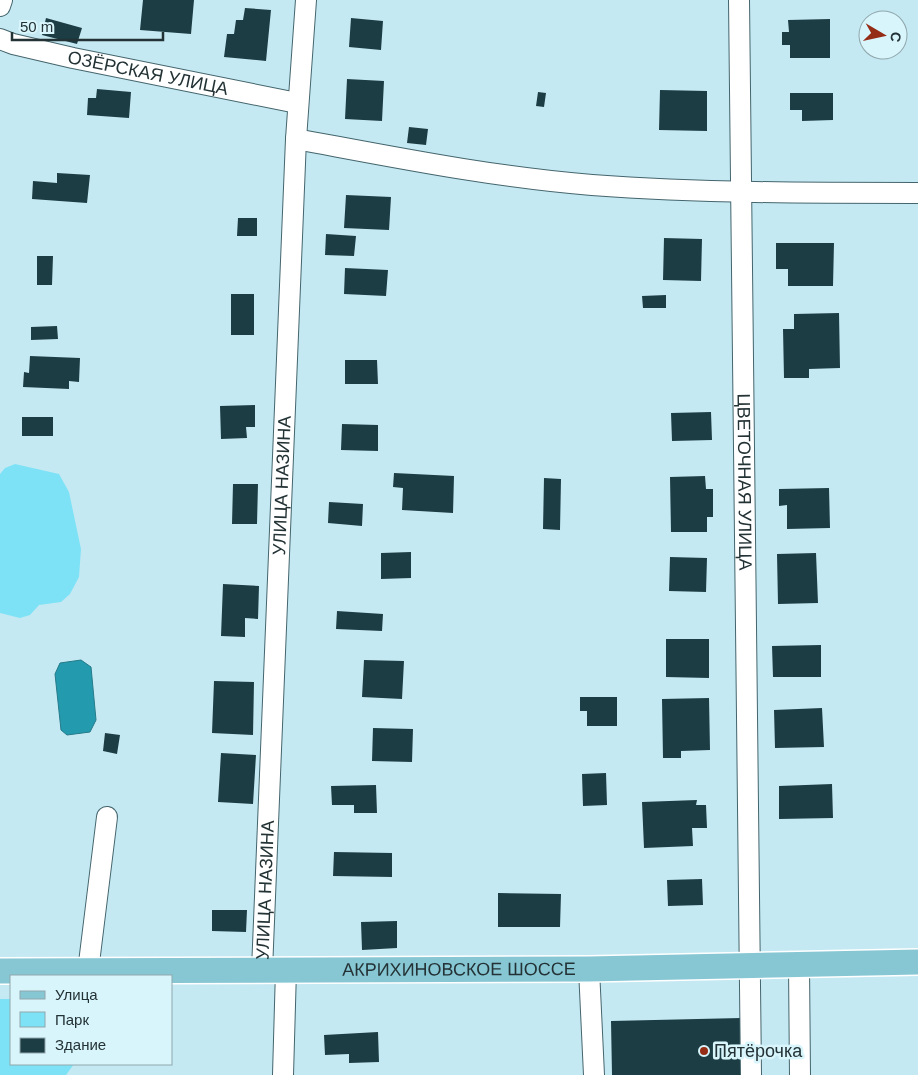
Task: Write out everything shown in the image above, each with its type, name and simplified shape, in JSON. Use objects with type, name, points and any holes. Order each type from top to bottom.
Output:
[{"type":"main road","name":"АКРИХИНОВСКОЕ ШОССЕ","points":[[0,971],[589,969],[918,962]]},
{"type":"street","points":[[0,6],[2,0]]},
{"type":"street","name":"УЛИЦА НАЗИНА","points":[[282,1075],[274,970],[297,102],[306,0]]},
{"type":"street","name":"ЦВЕТОЧНАЯ УЛИЦА","points":[[739,0],[739,193],[751,1075]]},
{"type":"street","name":"ОЗЁРСКАЯ УЛИЦА","points":[[0,39],[13,44],[73,58],[297,102]]},
{"type":"street","points":[[296,140],[498,174],[590,185],[739,193],[918,193]]},
{"type":"street","points":[[88,971],[107,817]]},
{"type":"street","points":[[799,966],[800,1075]]},
{"type":"street","points":[[589,969],[594,1075]]},
{"type":"green space","points":[[15,464],[59,474],[69,492],[81,549],[79,577],[70,594],[61,602],[39,605],[30,615],[20,618],[0,613],[0,474],[5,468]]},
{"type":"green space","points":[[0,999],[10,999],[10,1065],[73,1065],[66,1075],[0,1075]]},
{"type":"shaded area","points":[[81,660],[91,667],[96,720],[90,732],[67,735],[61,730],[55,674],[60,663]]},
{"type":"building","points":[[143,0],[194,0],[191,34],[140,30]]},
{"type":"building","points":[[245,8],[271,10],[266,61],[224,57],[227,34],[234,34],[236,20],[243,20]]},
{"type":"building","points":[[46,18],[82,28],[77,44],[42,35]]},
{"type":"building","points":[[351,18],[383,21],[381,50],[349,47]]},
{"type":"building","points":[[830,19],[830,58],[790,58],[790,45],[782,45],[782,32],[789,32],[788,20]]},
{"type":"building","points":[[347,79],[384,81],[382,121],[345,119]]},
{"type":"building","points":[[97,89],[131,92],[129,118],[87,115],[88,98],[96,98]]},
{"type":"building","points":[[660,90],[707,91],[707,131],[659,130]]},
{"type":"building","points":[[538,92],[546,93],[544,107],[536,106]]},
{"type":"building","points":[[790,93],[833,93],[833,120],[802,121],[802,110],[790,110]]},
{"type":"building","points":[[409,127],[428,129],[426,145],[407,143]]},
{"type":"building","points":[[57,173],[90,175],[87,203],[32,199],[33,181],[57,183]]},
{"type":"building","points":[[346,195],[391,197],[389,230],[344,228]]},
{"type":"building","points":[[238,218],[257,218],[257,236],[237,236]]},
{"type":"building","points":[[326,234],[356,236],[354,256],[325,255]]},
{"type":"building","points":[[664,238],[702,239],[701,281],[663,280]]},
{"type":"building","points":[[776,243],[834,243],[833,286],[788,286],[788,269],[776,269]]},
{"type":"building","points":[[37,256],[53,256],[52,285],[37,285]]},
{"type":"building","points":[[345,268],[388,270],[386,296],[344,294]]},
{"type":"building","points":[[231,294],[254,294],[254,335],[231,335]]},
{"type":"building","points":[[666,295],[666,308],[643,308],[642,296]]},
{"type":"building","points":[[839,313],[840,368],[809,369],[809,378],[784,378],[783,329],[794,329],[794,314]]},
{"type":"building","points":[[57,326],[58,339],[31,340],[31,327]]},
{"type":"building","points":[[30,356],[80,358],[79,382],[69,381],[69,389],[23,387],[24,372],[29,373]]},
{"type":"building","points":[[345,360],[377,360],[378,384],[345,384]]},
{"type":"building","points":[[255,405],[255,427],[246,427],[247,438],[221,439],[220,406]]},
{"type":"building","points":[[711,412],[712,440],[672,441],[671,413]]},
{"type":"building","points":[[22,417],[53,417],[53,436],[22,436]]},
{"type":"building","points":[[342,424],[378,425],[378,451],[341,450]]},
{"type":"building","points":[[394,473],[454,476],[453,513],[402,510],[403,488],[393,487]]},
{"type":"building","points":[[705,476],[706,489],[713,489],[713,517],[707,517],[707,532],[671,532],[670,477]]},
{"type":"building","points":[[544,478],[561,479],[560,530],[543,529]]},
{"type":"building","points":[[233,484],[258,484],[257,524],[232,524]]},
{"type":"building","points":[[829,488],[830,528],[787,529],[787,505],[779,506],[779,489]]},
{"type":"building","points":[[329,502],[363,504],[362,526],[328,523]]},
{"type":"building","points":[[411,552],[411,578],[381,579],[381,553]]},
{"type":"building","points":[[816,553],[818,603],[778,604],[777,554]]},
{"type":"building","points":[[670,557],[707,558],[706,592],[669,591]]},
{"type":"building","points":[[223,584],[259,586],[258,619],[245,618],[245,637],[221,636]]},
{"type":"building","points":[[337,611],[383,614],[382,631],[336,629]]},
{"type":"building","points":[[666,639],[709,639],[709,678],[666,677]]},
{"type":"building","points":[[821,645],[821,677],[773,677],[772,646]]},
{"type":"building","points":[[364,660],[404,661],[402,699],[362,697]]},
{"type":"building","points":[[214,681],[254,682],[253,735],[212,733]]},
{"type":"building","points":[[580,697],[617,697],[617,726],[587,726],[587,711],[580,711]]},
{"type":"building","points":[[709,698],[710,750],[681,751],[681,758],[663,758],[662,699]]},
{"type":"building","points":[[822,708],[824,747],[775,748],[774,710]]},
{"type":"building","points":[[373,728],[413,729],[412,762],[372,761]]},
{"type":"building","points":[[105,733],[120,735],[117,754],[103,751]]},
{"type":"building","points":[[221,753],[256,755],[253,804],[218,802]]},
{"type":"building","points":[[606,773],[607,805],[583,806],[582,774]]},
{"type":"building","points":[[832,784],[833,818],[779,819],[779,786]]},
{"type":"building","points":[[376,785],[377,813],[354,813],[354,805],[332,805],[331,786]]},
{"type":"building","points":[[697,800],[696,805],[706,805],[707,828],[692,828],[693,846],[644,848],[642,802]]},
{"type":"building","points":[[334,852],[392,853],[392,877],[333,876]]},
{"type":"building","points":[[702,879],[703,905],[668,906],[667,880]]},
{"type":"building","points":[[498,893],[561,894],[560,927],[498,927]]},
{"type":"building","points":[[212,910],[247,910],[246,932],[212,931]]},
{"type":"building","points":[[397,921],[397,948],[362,950],[361,922]]},
{"type":"building","points":[[741,1018],[742,1075],[612,1075],[611,1021]]},
{"type":"building","points":[[378,1032],[379,1062],[349,1063],[349,1054],[325,1055],[324,1035]]},
{"type":"place","name":"Пятёрочка","points":[[704,1051]]}]
